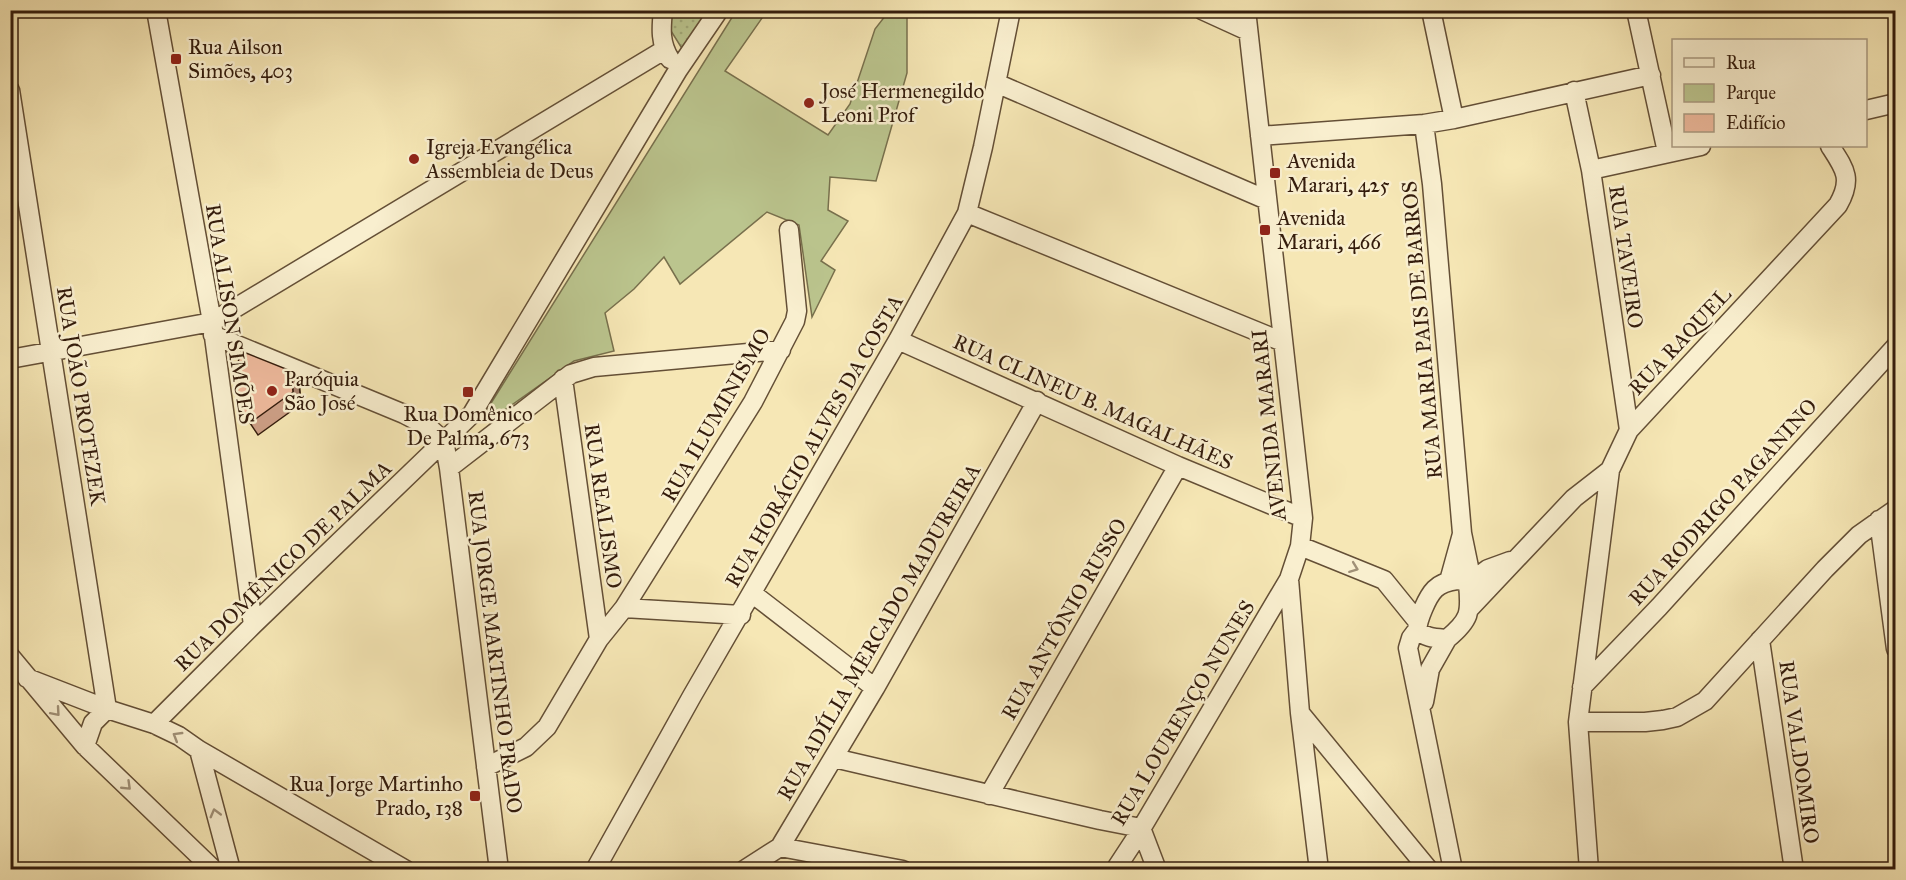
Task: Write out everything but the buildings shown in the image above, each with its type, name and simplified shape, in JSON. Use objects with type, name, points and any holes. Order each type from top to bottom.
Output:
[{"type":"street","name":"RUA ALISON SIMÕES","points":[[156,10],[212,328],[252,625]]},
{"type":"street","points":[[663,10],[664,50],[678,70]]},
{"type":"street","name":"RUA DOMÊNICO DE PALMA","points":[[154,724],[252,625],[472,414],[678,70],[718,10]]},
{"type":"street","name":"RUA HORÁCIO ALVES DA COSTA","points":[[595,870],[692,696],[741,615],[898,340],[967,213],[1011,10]]},
{"type":"street","points":[[1202,10],[1248,31]]},
{"type":"street","name":"AVENIDA MARARI","points":[[1246,10],[1303,518],[1300,546],[1289,579],[1300,713],[1319,870]]},
{"type":"street","points":[[1431,10],[1454,119]]},
{"type":"street","points":[[1636,10],[1666,152]]},
{"type":"street","points":[[10,359],[212,328],[664,50]]},
{"type":"street","points":[[1260,136],[1424,124],[1651,75]]},
{"type":"street","points":[[996,83],[1267,200]]},
{"type":"street","name":"RUA JOÃO PROTEZEK","points":[[10,90],[107,709]]},
{"type":"street","name":"RUA TAVEIRO","points":[[1574,91],[1591,170],[1629,430]]},
{"type":"street","points":[[1867,110],[1896,103]]},
{"type":"street","name":"RUA MARIA PAIS DE BARROS","points":[[1424,124],[1432,183],[1462,533],[1461,582]]},
{"type":"street","points":[[1591,170],[1695,147]]},
{"type":"street","name":"RUA RAQUEL","points":[[1470,608],[1574,498],[1610,470],[1629,430],[1838,205],[1846,192],[1846,182],[1839,160],[1831,147]]},
{"type":"street","points":[[967,213],[1283,342]]},
{"type":"street","name":"RUA ILUMINISMO","points":[[486,767],[526,747],[547,727],[599,639],[624,608],[726,446],[781,350],[795,321],[797,311],[789,230]]},
{"type":"street","points":[[212,328],[404,414],[427,426],[444,441]]},
{"type":"street","name":"RUA CLINEU B. MAGALHÃES","points":[[898,340],[1178,466],[1303,518]]},
{"type":"street","name":"RUA RODRIGO PAGANINO","points":[[1582,687],[1659,607],[1896,346]]},
{"type":"street","points":[[450,468],[571,374],[594,367],[781,350]]},
{"type":"street","name":"RUA REALISMO","points":[[563,379],[599,639]]},
{"type":"street","name":"RUA ADÍLIA MERCADO MADUREIRA","points":[[744,870],[780,847],[875,688],[1037,401]]},
{"type":"street","name":"RUA JORGE MARTINHO PRADO","points":[[444,441],[450,468],[499,870]]},
{"type":"street","name":"RUA ANTÔNIO RUSSO","points":[[989,795],[1178,466]]},
{"type":"street","points":[[1589,870],[1578,722],[1610,470]]},
{"type":"street","points":[[1578,722],[1645,722],[1677,717],[1705,701],[1858,535],[1896,509]]},
{"type":"street","points":[[1879,520],[1896,650]]},
{"type":"street","points":[[1300,546],[1384,579],[1422,634],[1447,639]]},
{"type":"street","name":"RUA RAQUEL","points":[[1461,582],[1517,558]]},
{"type":"street","name":"RUA LOURENÇO NUNES","points":[[1115,870],[1289,579]]},
{"type":"street","points":[[1422,713],[1430,669],[1447,639],[1464,625],[1470,608],[1461,582],[1435,589],[1408,648],[1453,870]]},
{"type":"street","points":[[753,594],[875,688]]},
{"type":"street","points":[[624,608],[741,615]]},
{"type":"street","name":"RUA VALDOMIRO","points":[[1760,640],[1794,870]]},
{"type":"street","points":[[10,656],[85,746],[214,870]]},
{"type":"street","points":[[27,678],[107,709],[154,724],[179,736],[199,750],[406,870]]},
{"type":"street","points":[[85,746],[93,723],[107,709]]},
{"type":"street","points":[[1300,713],[1429,870]]},
{"type":"street","points":[[199,750],[231,870]]},
{"type":"street","points":[[834,758],[1140,828],[1157,870]]},
{"type":"street","points":[[780,847],[892,868]]},
{"type":"green space","points":[[669,11],[709,11],[683,50],[671,31]]},
{"type":"green space","points":[[736,11],[767,11],[725,71],[828,135],[850,104],[875,29],[889,11],[907,11],[907,73],[876,181],[830,177],[828,210],[848,221],[821,261],[835,270],[812,317],[799,225],[767,212],[680,284],[664,257],[634,289],[605,313],[614,351],[574,361],[489,421],[483,416]]},
{"type":"place","name":"Rua Ailson Simões, 403","points":[[176,59]]},
{"type":"place","name":"José Hermenegildo Leoni Prof","points":[[809,103]]},
{"type":"place","name":"Igreja Evangélica Assembleia de Deus","points":[[414,159]]},
{"type":"place","name":"Avenida Marari, 425","points":[[1275,173]]},
{"type":"place","name":"Avenida Marari, 466","points":[[1265,230]]},
{"type":"place","name":"Paróquia São José","points":[[272,391]]},
{"type":"place","name":"Rua Domênico De Palma, 673","points":[[468,392]]},
{"type":"place","name":"Rua Jorge Martinho Prado, 138","points":[[475,796]]}]
